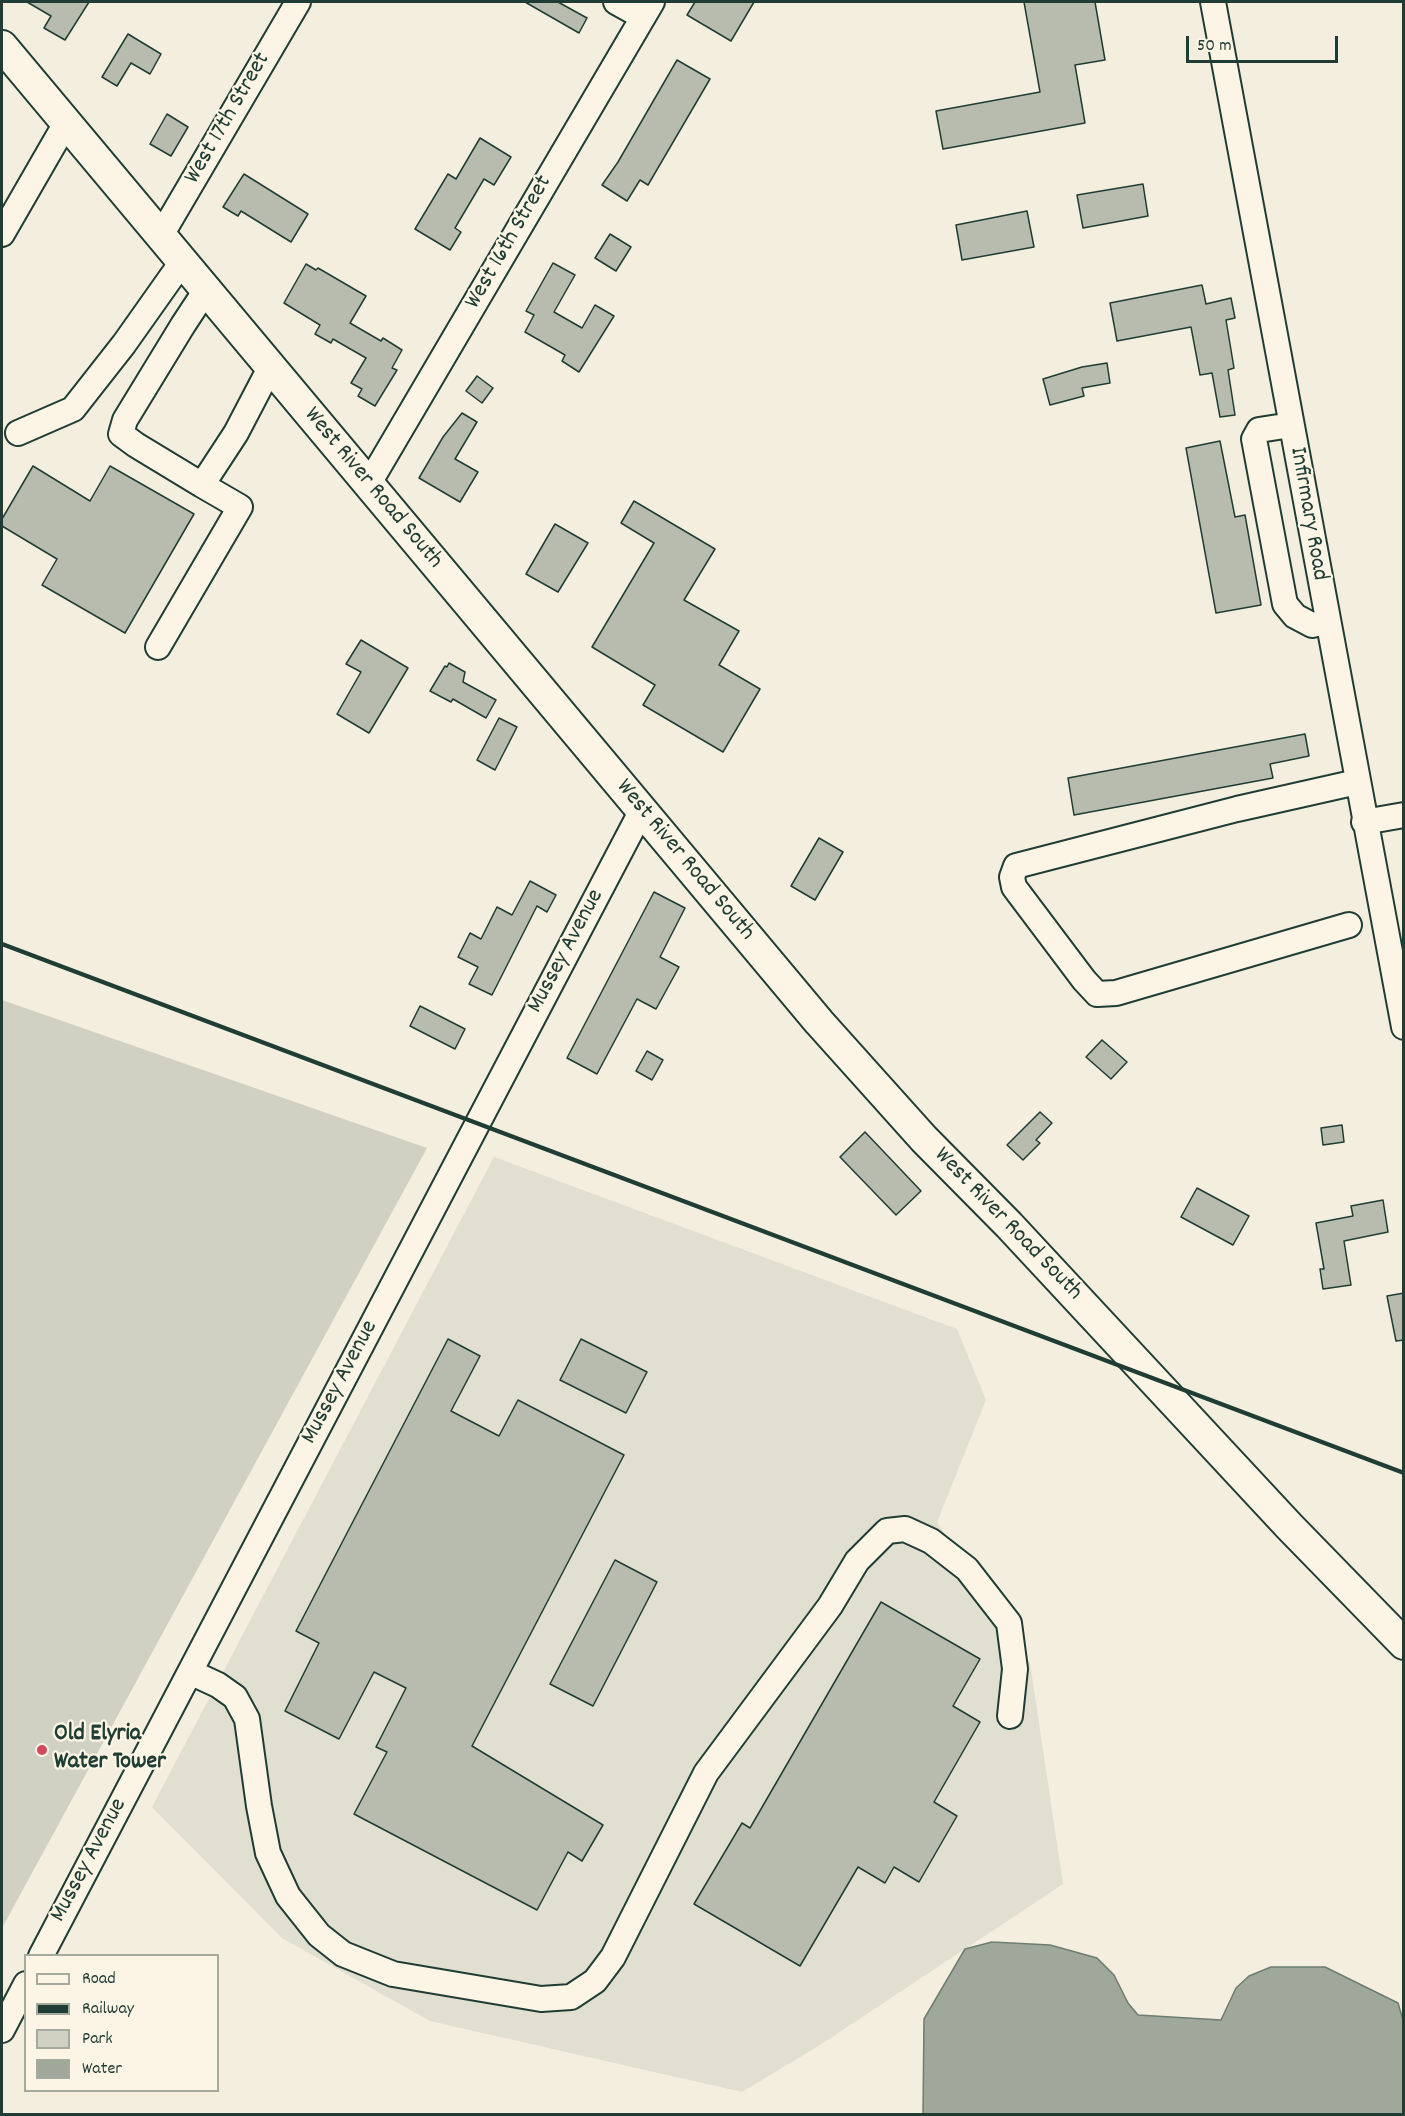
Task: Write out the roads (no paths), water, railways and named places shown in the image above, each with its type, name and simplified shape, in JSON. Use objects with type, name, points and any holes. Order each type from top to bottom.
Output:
[{"type":"main road","name":"West River Road South","points":[[2,46],[819,1022],[924,1139],[1009,1225],[1289,1526],[1404,1644]]},
{"type":"street","name":"West 17th Street","points":[[160,237],[298,2]]},
{"type":"street","points":[[616,2],[647,9]]},
{"type":"street","name":"Infirmary Road","points":[[1213,2],[1404,1027]]},
{"type":"street","name":"West 16th Street","points":[[368,485],[647,9]]},
{"type":"street","points":[[2,234],[66,123]]},
{"type":"street","points":[[18,433],[73,409],[124,344],[182,262]]},
{"type":"street","points":[[158,647],[240,507],[121,434],[131,411],[206,290]]},
{"type":"street","points":[[202,485],[236,433],[271,366]]},
{"type":"street","points":[[1291,424],[1259,430],[1254,439],[1285,604],[1295,616],[1312,625],[1327,622]]},
{"type":"street","points":[[1349,925],[1116,993],[1097,994],[1014,887],[1012,877],[1016,866],[1237,809],[1357,782]]},
{"type":"street","name":"Mussey Avenue","points":[[42,1954],[642,810]]},
{"type":"street","points":[[1364,822],[1404,815]]},
{"type":"street","points":[[190,1672],[218,1685],[235,1698],[247,1719],[258,1806],[268,1853],[288,1896],[319,1935],[344,1954],[393,1974],[541,1999],[571,1997],[595,1981],[613,1957],[706,1773],[830,1606],[857,1561],[887,1531],[905,1529],[931,1541],[967,1569],[1009,1623],[1015,1669],[1010,1716]]},
{"type":"street","points":[[2,2030],[24,1988]]},
{"type":"water","points":[[992,1942],[1050,1945],[1097,1958],[1114,1975],[1128,2003],[1138,2015],[1221,2020],[1236,1988],[1249,1976],[1271,1967],[1325,1967],[1398,2003],[1403,2020],[1403,2114],[923,2114],[924,2019],[965,1949]]},
{"type":"railway","points":[[2,944],[1404,1473]]},
{"type":"place","name":"Old Elyria Water Tower","points":[[42,1750]]}]
